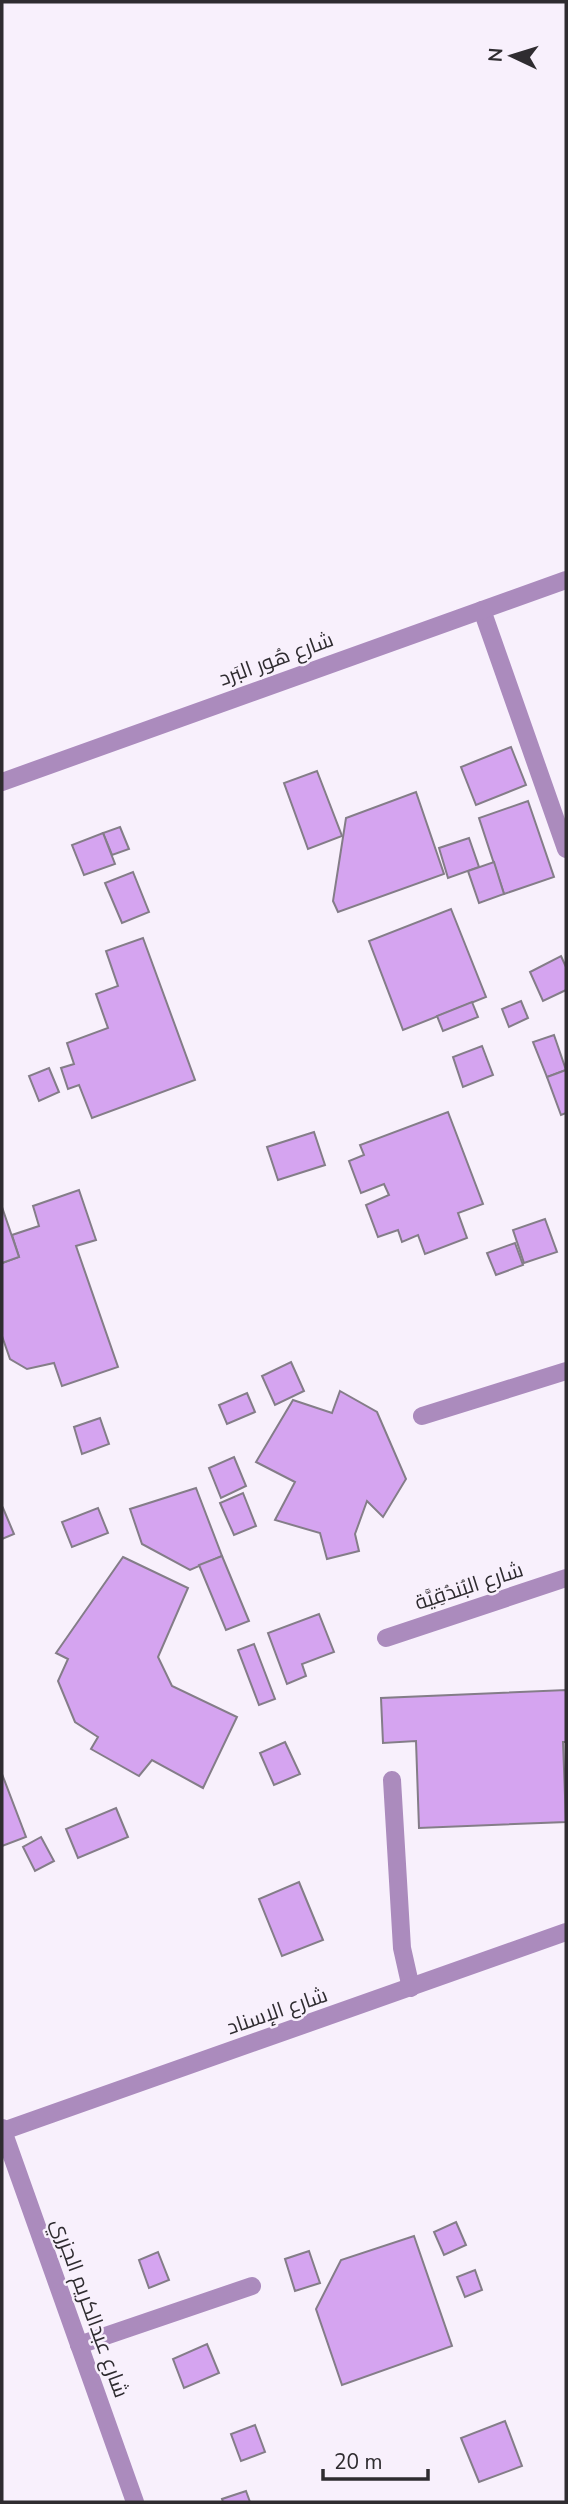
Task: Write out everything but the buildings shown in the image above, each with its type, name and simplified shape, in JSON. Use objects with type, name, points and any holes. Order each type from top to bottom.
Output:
[{"type":"street","name":"شارع هُور البَرد","points":[[2,782],[566,580]]},
{"type":"street","points":[[482,610],[566,849]]},
{"type":"street","points":[[422,1416],[566,1371]]},
{"type":"street","name":"شارع البُندُقِيَّة","points":[[386,1638],[566,1578]]},
{"type":"street","points":[[392,1780],[402,1948],[411,1988]]},
{"type":"street","name":"شارع الإسناد","points":[[2,2130],[566,1932]]},
{"type":"street","name":"شارع عبدالكريم الجزري","points":[[2,2130],[135,2502]]},
{"type":"street","points":[[79,2345],[251,2286]]}]
